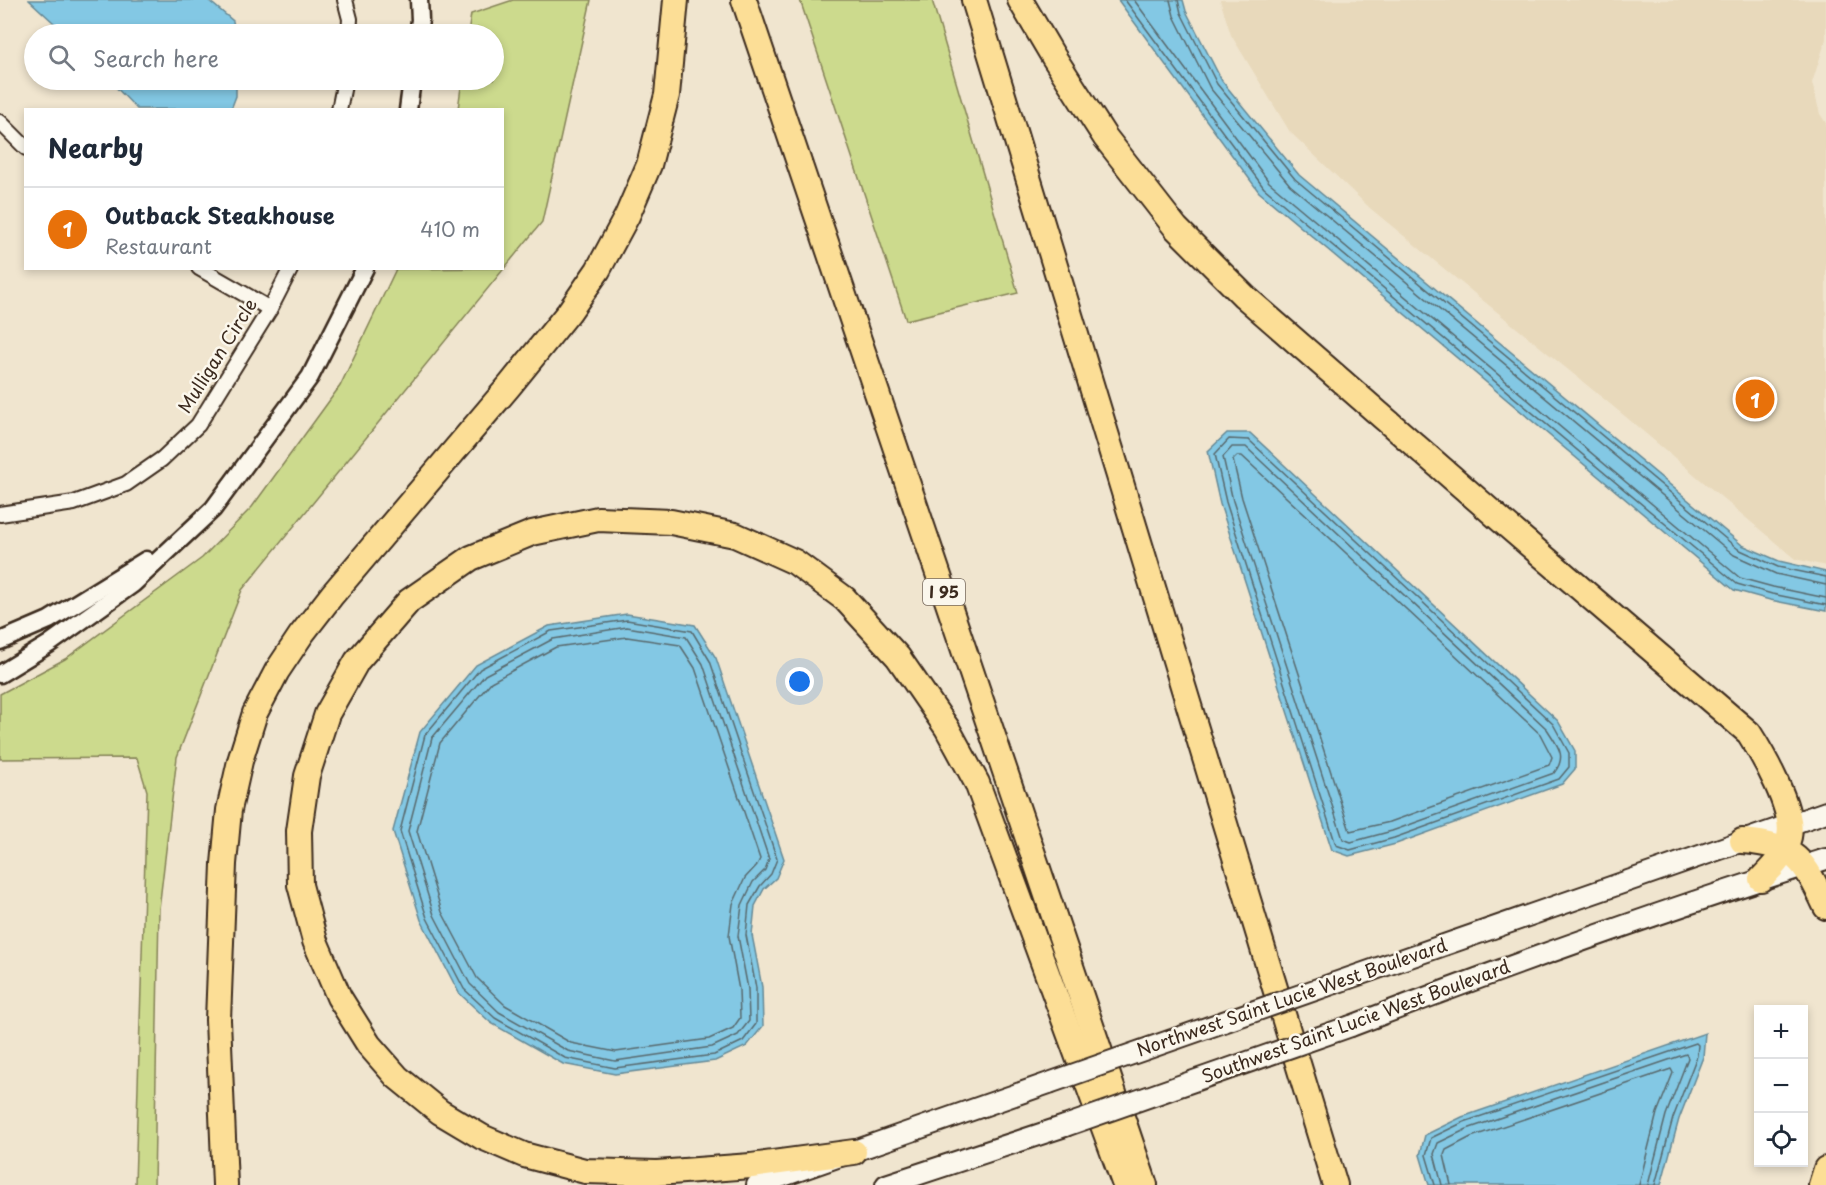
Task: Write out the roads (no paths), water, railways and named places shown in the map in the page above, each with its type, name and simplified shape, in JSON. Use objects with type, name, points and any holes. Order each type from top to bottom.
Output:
[{"type":"highway","points":[[225,1185],[218,1020],[224,864],[229,810],[240,761],[255,713],[277,671],[320,611],[525,367],[569,312],[598,270],[627,216],[650,165],[667,95],[676,0]]},
{"type":"highway","name":"I 95","points":[[744,0],[1145,1185]]},
{"type":"highway","points":[[974,0],[1335,1185]]},
{"type":"highway","points":[[1020,0],[1105,136],[1176,228],[1244,296],[1749,733],[1774,777],[1790,824],[1789,836],[1777,864],[1761,879]]},
{"type":"highway","points":[[855,1152],[751,1166],[657,1173],[585,1171],[524,1155],[482,1137],[440,1112],[397,1077],[369,1045],[339,997],[315,941],[300,885],[299,831],[307,776],[327,714],[357,660],[409,601],[471,558],[532,532],[598,519],[671,522],[735,535],[795,562],[845,600],[898,657],[947,728],[977,783],[1125,1185]]},
{"type":"highway","points":[[1742,841],[1765,843],[1784,849],[1795,856],[1813,880],[1826,907]]},
{"type":"highway","points":[[1821,1185],[1826,1169]]},
{"type":"main road","name":"Northwest Saint Lucie West Boulevard","points":[[757,1185],[1826,812]]},
{"type":"main road","name":"Southwest Saint Lucie West Boulevard","points":[[886,1185],[1351,1026],[1504,968],[1761,879],[1826,859]]},
{"type":"street","points":[[345,0],[350,24]]},
{"type":"street","points":[[418,0],[419,24]]},
{"type":"street","points":[[339,108],[343,90]]},
{"type":"street","points":[[408,108],[411,90]]},
{"type":"street","points":[[0,122],[24,146]]},
{"type":"street","points":[[202,270],[270,309]]},
{"type":"street","name":"Mulligan Circle","points":[[0,514],[74,503],[126,484],[162,459],[198,425],[270,309],[290,270]]},
{"type":"street","points":[[0,674],[49,644],[133,584],[213,508],[310,377],[364,270]]},
{"type":"street","points":[[0,641],[49,620],[136,567],[213,508]]},
{"type":"water","points":[[29,0],[208,0],[233,21],[233,24],[55,24]]},
{"type":"water","points":[[1118,0],[1183,0],[1186,11],[1222,81],[1299,175],[1742,545],[1779,561],[1826,572],[1826,611],[1734,590],[1259,192]]},
{"type":"water","points":[[119,90],[236,90],[231,108],[136,108]]},
{"type":"water","points":[[1227,433],[1250,433],[1558,721],[1575,751],[1575,769],[1562,784],[1396,844],[1349,856],[1332,850],[1220,504],[1208,451]]},
{"type":"water","points":[[627,614],[695,625],[716,658],[784,859],[776,878],[764,889],[755,906],[752,935],[762,987],[763,1026],[747,1046],[715,1061],[615,1074],[563,1064],[491,1023],[459,993],[421,920],[393,831],[420,732],[476,665],[549,626]]},
{"type":"water","points":[[1705,1033],[1703,1057],[1679,1119],[1661,1185],[1429,1185],[1420,1155],[1425,1135],[1462,1117]]},
{"type":"place","name":"Outback Steakhouse","points":[[1755,399]]}]
